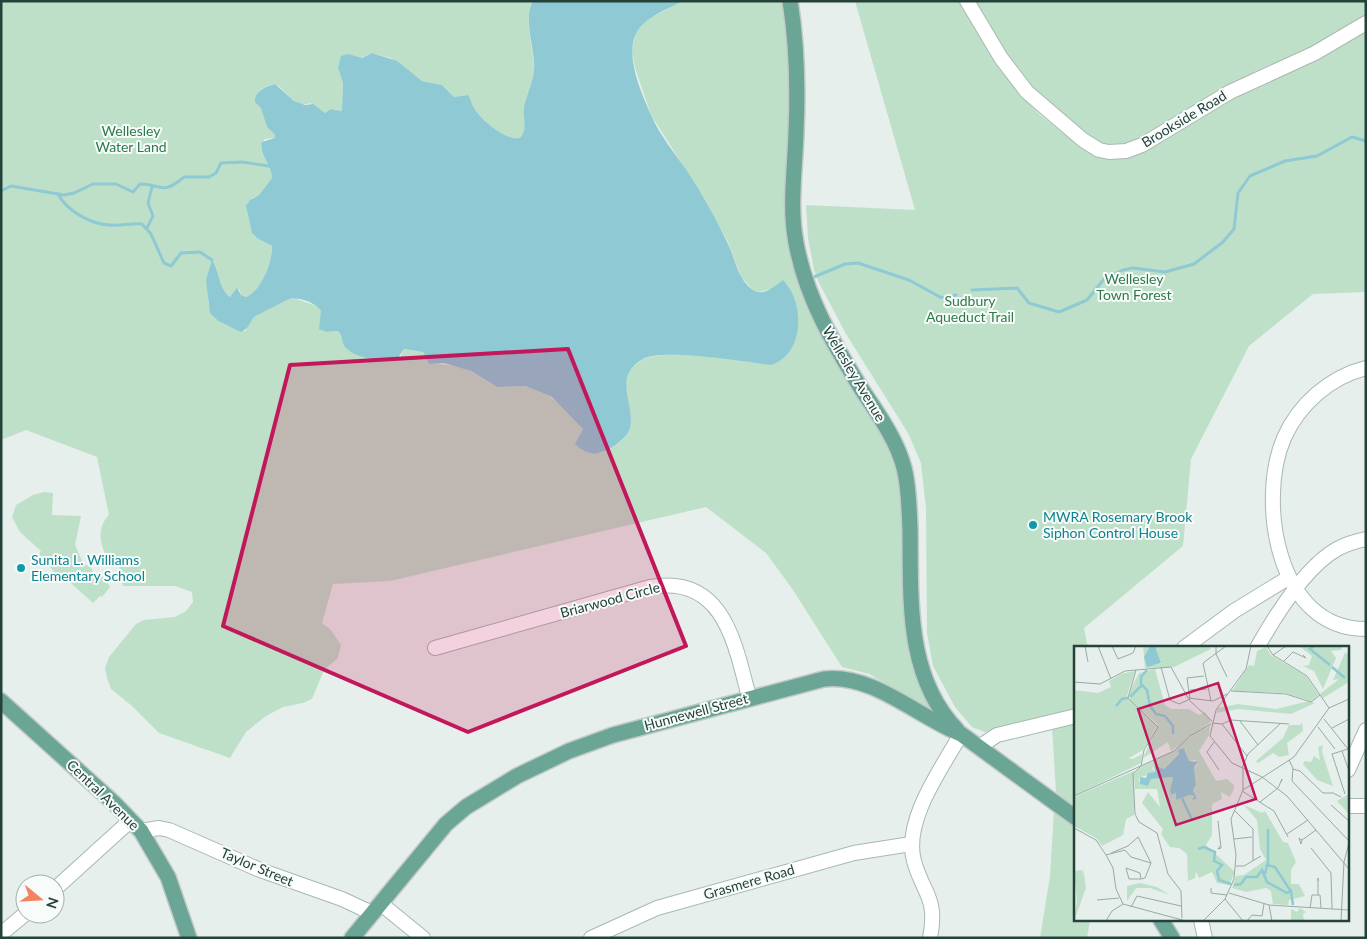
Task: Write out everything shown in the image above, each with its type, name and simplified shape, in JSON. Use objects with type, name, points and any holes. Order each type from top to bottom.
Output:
[{"type":"main road","name":"Wellesley Avenue","points":[[790,1],[798,86],[793,197],[794,231],[798,254],[812,298],[831,339],[879,416],[901,457],[908,495],[912,616],[919,661],[934,700],[961,734]]},
{"type":"main road","name":"Hunnewell Street","points":[[352,938],[446,824],[466,807],[517,776],[592,742],[749,697],[824,679],[852,679],[871,686],[943,727],[961,734],[1074,817]]},
{"type":"main road","name":"Central Avenue","points":[[1,700],[136,825],[168,877],[189,938]]},
{"type":"main road","points":[[1162,922],[1172,938]]},
{"type":"street","name":"Brookside Road","points":[[967,1],[1001,58],[1027,92],[1083,140],[1099,150],[1109,152],[1120,152],[1142,145],[1235,89],[1315,53],[1366,23]]},
{"type":"street","points":[[1366,368],[1341,377],[1321,390],[1297,416],[1284,439],[1276,466],[1274,500],[1280,547],[1288,578],[1295,590],[1304,601],[1330,620],[1347,627],[1366,629]]},
{"type":"street","points":[[1258,646],[1295,590],[1314,566],[1338,548],[1366,539]]},
{"type":"street","points":[[1187,646],[1234,611],[1288,578]]},
{"type":"street","name":"Briarwood Circle","points":[[435,648],[650,587],[672,585],[699,594],[720,612],[730,629],[749,697]]},
{"type":"street","points":[[979,747],[997,735],[1074,716]]},
{"type":"street","points":[[1350,766],[1366,730]]},
{"type":"street","points":[[930,938],[933,921],[932,905],[914,860],[911,844],[915,822],[922,806],[961,734]]},
{"type":"street","points":[[1350,806],[1366,806]]},
{"type":"street","points":[[65,881],[136,825]]},
{"type":"street","name":"Taylor Street","points":[[136,825],[172,831],[260,870],[342,899],[376,908],[423,938]]},
{"type":"street","name":"Grasmere Road","points":[[591,938],[657,908],[854,853],[911,844]]},
{"type":"street","points":[[1,934],[15,922]]},
{"type":"street","points":[[1192,938],[1202,928]]},
{"type":"highlighted area","points":[[568,349],[686,646],[468,732],[223,626],[290,365]]},
{"type":"green space","name":"Wellesley Water Land","points":[[1,1],[533,1],[530,9],[529,26],[534,70],[525,103],[525,127],[520,138],[514,138],[501,133],[487,123],[476,111],[468,95],[454,97],[442,85],[422,81],[390,58],[372,53],[338,68],[343,83],[342,111],[334,109],[325,113],[310,103],[299,103],[275,84],[258,92],[255,101],[262,108],[267,127],[275,135],[275,138],[265,139],[261,145],[272,178],[259,195],[252,198],[247,211],[254,236],[272,246],[272,252],[261,283],[251,295],[246,297],[241,295],[239,289],[230,297],[224,291],[219,283],[214,264],[210,278],[208,302],[213,316],[218,321],[245,331],[254,317],[289,299],[297,299],[316,306],[323,315],[327,332],[338,331],[348,348],[364,358],[382,361],[400,358],[404,349],[423,352],[429,364],[450,365],[465,369],[498,386],[524,386],[541,391],[556,401],[581,425],[583,429],[580,435],[581,450],[598,453],[609,450],[622,440],[629,431],[631,422],[626,384],[633,367],[642,360],[652,356],[684,355],[771,364],[787,344],[796,328],[798,320],[797,310],[788,285],[759,292],[754,291],[741,277],[728,242],[708,205],[651,115],[635,68],[632,51],[635,35],[643,22],[683,1],[782,1],[787,38],[804,281],[901,454],[910,624],[933,710],[869,674],[842,667],[793,590],[766,553],[706,507],[390,581],[333,584],[322,623],[331,630],[341,645],[338,658],[324,670],[312,699],[283,707],[266,716],[246,732],[230,758],[159,733],[132,706],[111,689],[105,668],[109,657],[136,624],[144,620],[175,617],[186,611],[193,602],[192,592],[175,586],[123,586],[119,566],[107,557],[101,543],[104,521],[109,515],[97,457],[26,430],[1,440]]},
{"type":"green space","name":"Wellesley Town Forest","points":[[855,1],[959,1],[995,61],[1015,89],[1038,113],[1079,146],[1097,156],[1109,159],[1128,157],[1145,151],[1245,92],[1318,60],[1366,31],[1366,292],[1313,294],[1249,346],[1191,459],[1183,546],[1084,628],[1088,646],[1074,646],[1074,711],[985,732],[972,727],[955,707],[933,666],[927,633],[926,508],[921,463],[908,433],[846,334],[818,281],[808,238],[806,205],[915,210]]},
{"type":"green space","points":[[975,1],[1366,1],[1366,15],[1330,38],[1226,86],[1139,139],[1125,144],[1110,145],[1087,135],[1032,88],[1006,54]]},
{"type":"green space","points":[[44,492],[53,493],[52,515],[81,516],[75,545],[83,563],[91,568],[95,576],[104,577],[110,587],[102,597],[100,596],[93,603],[72,584],[56,574],[39,554],[41,551],[20,532],[12,517],[16,505],[33,495]]},
{"type":"green space","points":[[1074,721],[1074,807],[1056,792],[1052,726]]},
{"type":"green space","points":[[1054,810],[1074,825],[1074,922],[1090,922],[1087,938],[1040,938],[1050,876]]},
{"type":"water","points":[[533,1],[683,1],[652,17],[645,22],[635,35],[632,52],[641,91],[659,130],[691,177],[713,215],[743,280],[753,290],[761,292],[769,290],[783,280],[795,301],[798,314],[796,339],[782,359],[771,365],[685,355],[653,356],[643,359],[628,374],[626,382],[631,419],[628,433],[613,447],[597,453],[586,452],[575,444],[583,429],[552,397],[525,386],[497,387],[471,371],[444,363],[429,364],[423,352],[404,349],[396,361],[370,359],[357,355],[346,348],[338,331],[327,332],[319,329],[321,311],[315,305],[306,301],[289,299],[254,317],[247,328],[241,332],[218,321],[210,313],[206,280],[212,260],[226,293],[230,297],[237,288],[241,295],[246,297],[261,283],[268,268],[272,252],[272,246],[252,233],[246,206],[250,200],[259,195],[272,178],[261,146],[262,142],[275,138],[275,135],[267,127],[261,108],[255,102],[258,92],[275,84],[294,101],[305,105],[313,104],[325,113],[331,109],[342,111],[343,83],[338,68],[341,56],[348,54],[362,58],[372,53],[397,61],[422,81],[442,85],[454,97],[468,95],[476,111],[487,123],[501,133],[514,138],[520,138],[524,131],[524,108],[534,70],[529,26],[530,9]]},
{"type":"waterway","points":[[972,290],[1017,288],[1029,303],[1059,312],[1087,300],[1105,278],[1123,270],[1133,268],[1165,272],[1194,264],[1223,242],[1234,229],[1238,193],[1250,176],[1285,161],[1317,156],[1352,137],[1366,141]]},
{"type":"waterway","points":[[1,191],[11,186],[64,195],[74,193],[93,184],[116,184],[133,192],[140,184],[166,188],[184,177],[209,177],[216,173],[221,163],[242,162],[269,166]]},
{"type":"waterway","points":[[147,228],[153,216],[148,203],[152,187]]},
{"type":"waterway","points":[[58,194],[67,206],[81,216],[96,223],[114,225],[142,224],[151,234],[164,263],[171,266],[181,253],[200,252],[212,260]]},
{"type":"waterway","points":[[814,277],[845,264],[858,263],[909,280],[940,297],[946,298],[956,295]]},
{"type":"place","name":"MWRA Rosemary Brook Siphon Control House","points":[[1033,525]]},
{"type":"place","name":"Sunita L. Williams Elementary School","points":[[21,568]]},
{"type":"park label","name":"Sudbury Aqueduct Trail","points":[[970,310]]}]
